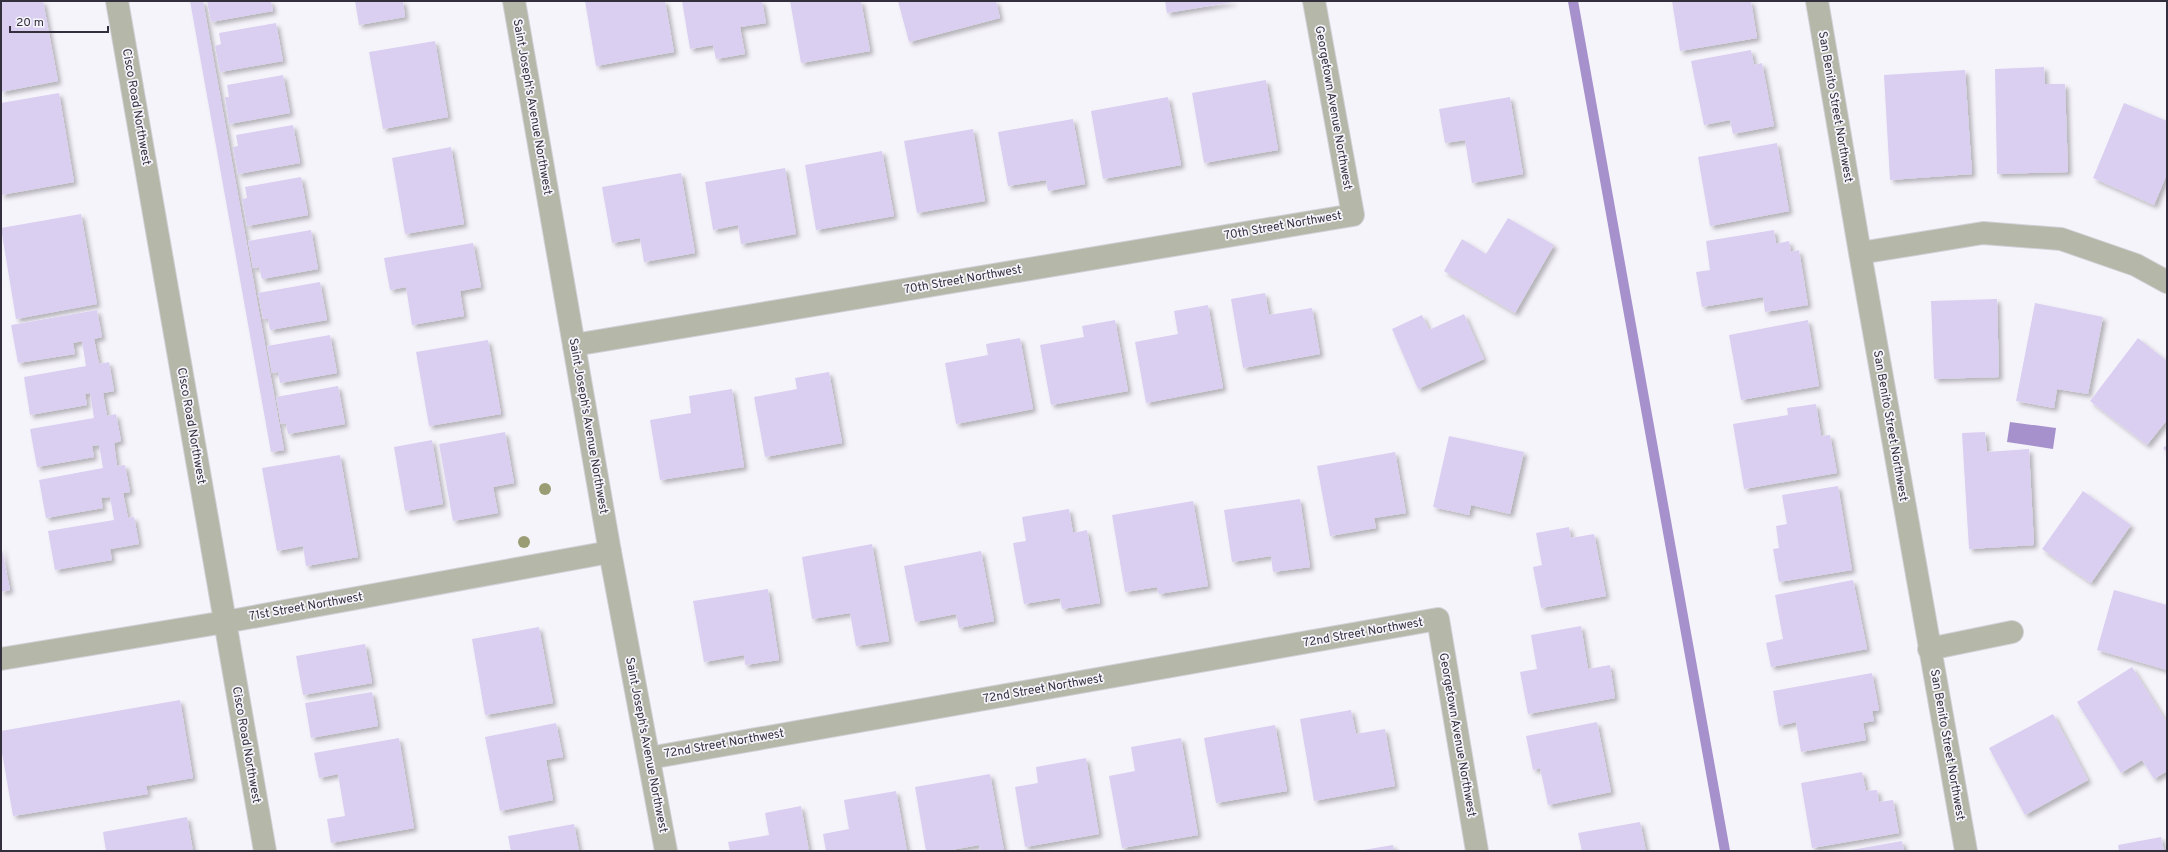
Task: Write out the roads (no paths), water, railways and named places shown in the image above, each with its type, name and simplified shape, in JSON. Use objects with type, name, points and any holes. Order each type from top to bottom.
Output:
[{"type":"street","name":"Cisco Road Northwest","points":[[117,1],[265,851]]},
{"type":"street","name":"Saint Joseph's Avenue Northwest","points":[[514,1],[610,552],[666,851]]},
{"type":"street","name":"Georgetown Avenue Northwest","points":[[1314,1],[1353,215]]},
{"type":"street","name":"San Benito Street Northwest","points":[[1817,1],[1929,649],[1966,851]]},
{"type":"street","name":"70th Street Northwest","points":[[574,345],[1353,215]]},
{"type":"street","points":[[1860,253],[1983,233],[2061,239],[2136,265],[2167,282]]},
{"type":"street","name":"71st Street Northwest","points":[[1,659],[225,622],[610,552]]},
{"type":"street","name":"Georgetown Avenue Northwest","points":[[1438,620],[1477,851]]},
{"type":"street","name":"72nd Street Northwest","points":[[649,758],[1438,620]]},
{"type":"street","points":[[1929,649],[2012,632]]},
{"type":"waterway","points":[[1573,1],[1725,851]]}]
